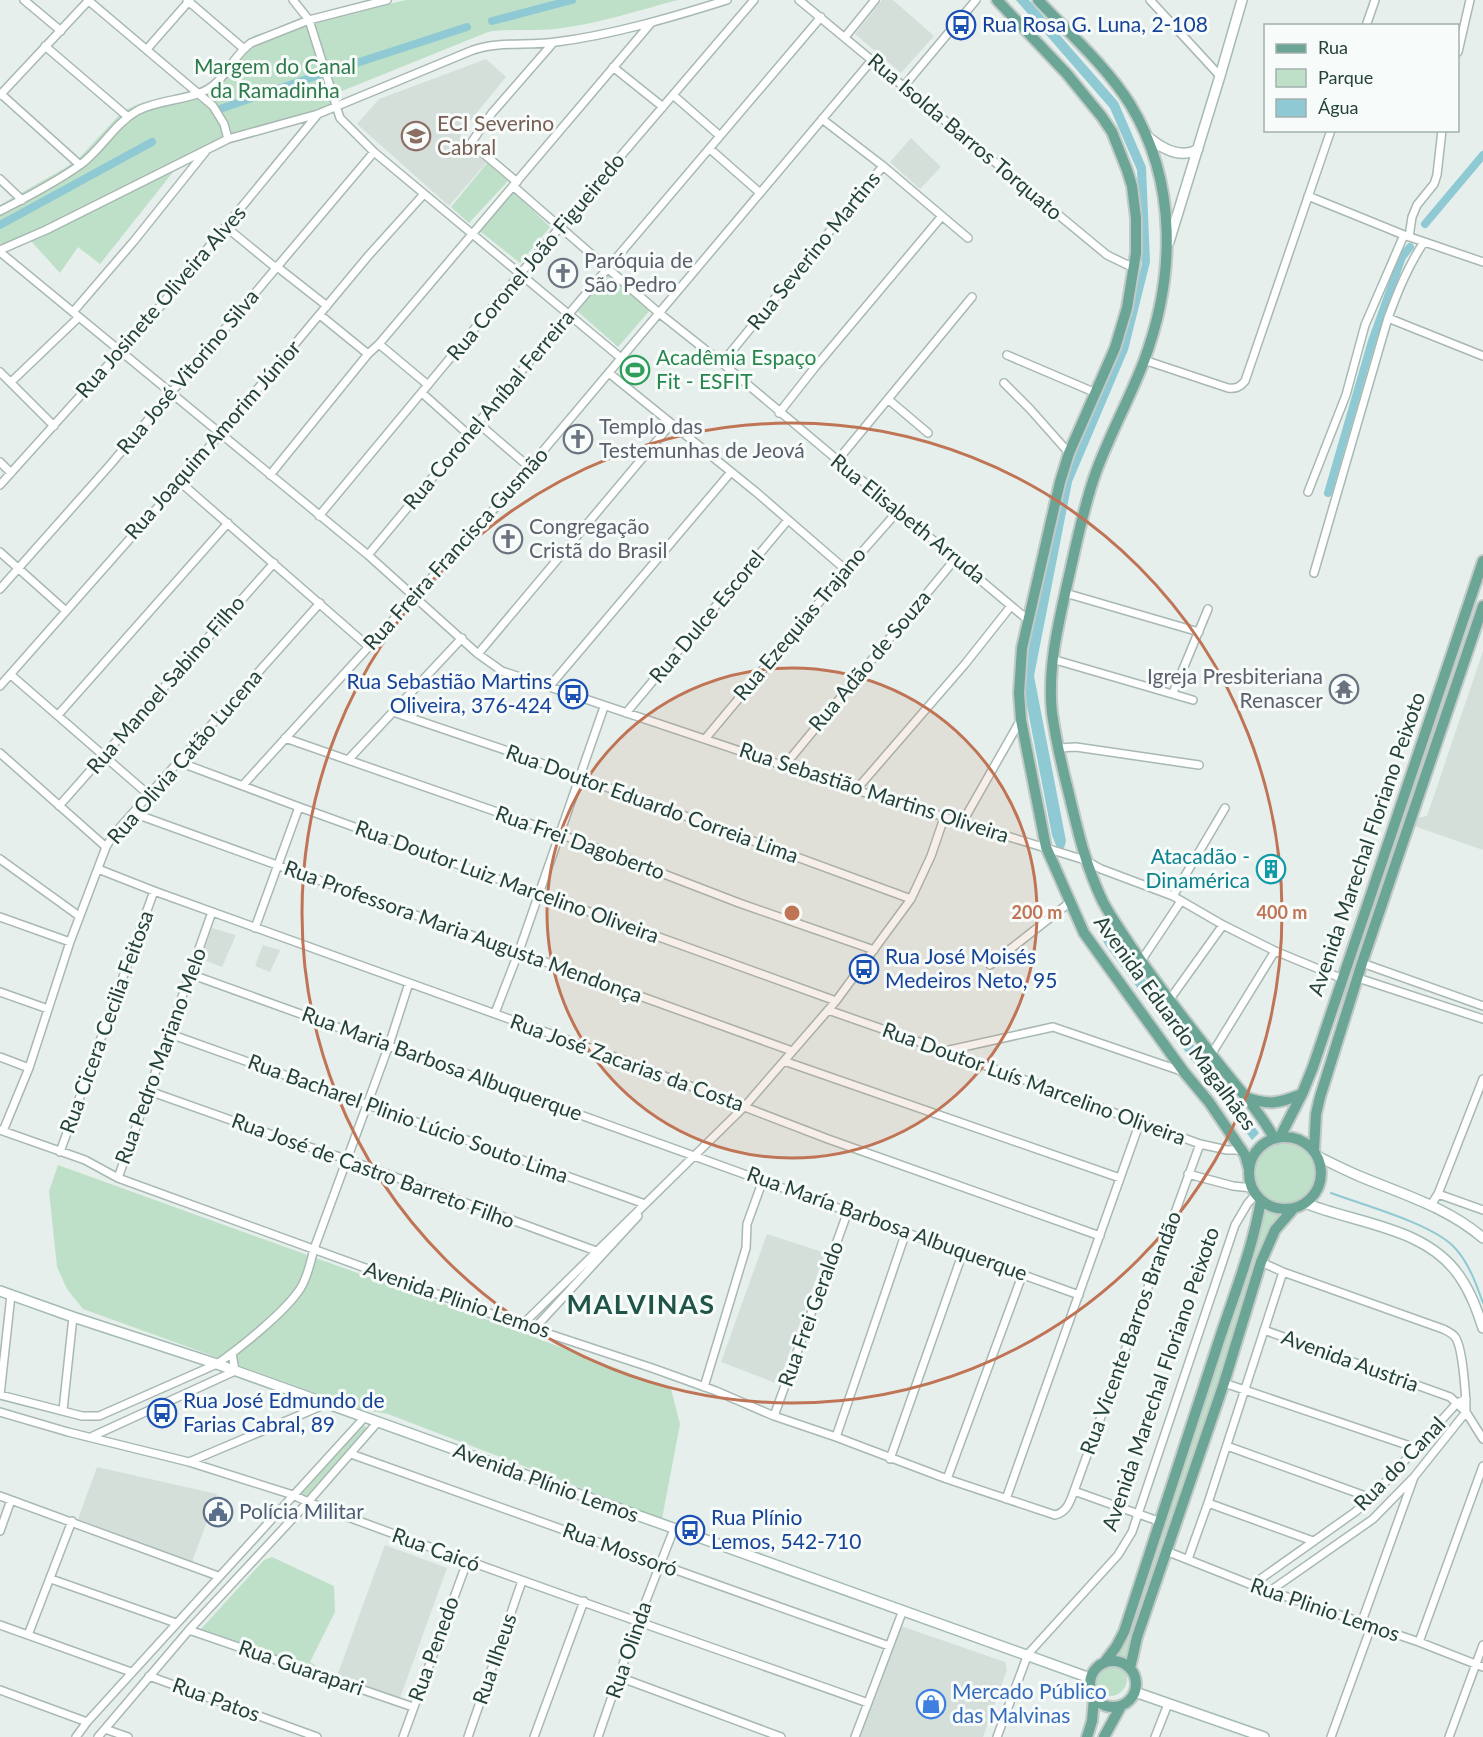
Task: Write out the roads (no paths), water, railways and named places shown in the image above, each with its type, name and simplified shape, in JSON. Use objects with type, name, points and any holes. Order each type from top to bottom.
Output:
[{"type":"main road","name":"Avenida Eduardo Magalhães","points":[[997,0],[1082,91],[1112,132],[1121,151],[1132,186],[1136,218],[1134,268],[1127,308],[1115,348],[1070,453],[1050,523],[1028,620],[1020,673],[1021,720],[1046,847],[1084,933],[1184,1072],[1209,1102],[1242,1150],[1249,1169]]},
{"type":"main road","name":"Avenida Eduardo Magalhães","points":[[1038,0],[1130,104],[1147,136],[1157,164],[1165,197],[1168,242],[1166,273],[1144,360],[1096,473],[1083,514],[1065,593],[1052,659],[1052,711],[1058,748],[1085,860],[1105,905],[1141,962],[1277,1138]]},
{"type":"main road","points":[[1168,242],[1242,0]]},
{"type":"main road","points":[[1147,136],[1162,148],[1178,153],[1198,149]]},
{"type":"main road","name":"Avenida Marechal Floriano Peixoto","points":[[1277,1138],[1302,1094],[1343,979],[1483,561]]},
{"type":"main road","name":"Avenida Marechal Floriano Peixoto","points":[[1315,1153],[1316,1114],[1362,963],[1483,606]]},
{"type":"main road","points":[[1244,1096],[1271,1103],[1282,1102],[1302,1094]]},
{"type":"main road","points":[[1315,1153],[1322,1172],[1320,1184],[1314,1195],[1305,1203],[1294,1208],[1271,1207],[1256,1194],[1249,1169],[1257,1150],[1277,1138],[1299,1139],[1315,1153],[1355,1175],[1431,1205],[1461,1221],[1483,1238]]},
{"type":"main road","name":"Avenida Marechal Floriano Peixoto","points":[[1104,1663],[1124,1632],[1242,1276],[1252,1243],[1256,1194]]},
{"type":"main road","points":[[1305,1203],[1402,1234],[1437,1252],[1461,1278],[1474,1302],[1483,1328]]},
{"type":"main road","points":[[1130,1668],[1137,1637],[1224,1383],[1261,1262],[1275,1230],[1294,1208]]},
{"type":"main road","name":"Avenida Plínio Lemos","points":[[0,1291],[217,1364],[1090,1678]]},
{"type":"main road","points":[[1087,1737],[1092,1722],[1094,1698],[1090,1678],[1104,1663],[1118,1662],[1130,1668],[1136,1680],[1135,1692],[1130,1700],[1121,1706],[1104,1737]]},
{"type":"main road","points":[[1135,1692],[1264,1737]]},
{"type":"main road","points":[[1094,1698],[1106,1707],[1121,1706]]},
{"type":"street","points":[[24,0],[61,31]]},
{"type":"street","points":[[80,165],[0,95],[89,0],[213,106],[219,114],[228,139]]},
{"type":"street","points":[[293,0],[309,20],[336,107],[347,127],[621,358]]},
{"type":"street","points":[[0,211],[80,165],[128,117],[151,105],[198,94],[215,84],[243,48],[261,37],[309,20],[387,0]]},
{"type":"street","points":[[0,251],[228,139],[318,114],[487,45],[553,43],[651,22],[727,0]]},
{"type":"street","name":"Rua Coronel João Figueiredo","points":[[319,516],[520,274],[754,0]]},
{"type":"street","name":"Rua Isolda Barros Torquato","points":[[799,0],[1107,255],[1134,268]]},
{"type":"street","points":[[845,37],[875,0]]},
{"type":"street","points":[[904,86],[976,0]]},
{"type":"street","points":[[1150,0],[1220,76]]},
{"type":"street","points":[[1367,24],[1375,0]]},
{"type":"street","points":[[1459,48],[1470,0]]},
{"type":"street","points":[[147,49],[188,1],[243,48]]},
{"type":"street","name":"Rua Coronel Aníbal Ferreira","points":[[368,555],[821,17]]},
{"type":"street","points":[[270,475],[369,354],[651,22]]},
{"type":"street","name":"Rua Elisabeth Arruda","points":[[553,43],[492,113],[471,142],[560,227],[659,313],[722,363],[1028,620]]},
{"type":"street","points":[[45,46],[128,117]]},
{"type":"street","name":"Rua Freira Francisca Gusmão","points":[[243,785],[415,597],[529,467],[872,60]]},
{"type":"street","points":[[613,67],[663,107]]},
{"type":"street","points":[[674,95],[720,136]]},
{"type":"street","name":"Rua Josinete Oliveira Alves","points":[[0,485],[121,352],[318,114]]},
{"type":"street","points":[[822,119],[883,166],[968,238]]},
{"type":"street","points":[[1144,360],[1219,386],[1237,388],[1245,381],[1329,132]]},
{"type":"street","points":[[1308,492],[1346,394],[1365,325],[1407,236],[1417,205],[1434,183],[1437,175],[1442,132]]},
{"type":"street","points":[[11,382],[76,315],[208,148]]},
{"type":"street","points":[[710,149],[759,192]]},
{"type":"street","name":"Rua José Vitorino Silva","points":[[0,589],[374,152]]},
{"type":"street","name":"Rua Severino Martins","points":[[722,363],[883,166]]},
{"type":"street","points":[[0,179],[22,200]]},
{"type":"street","name":"Rua Joaquim Amorim Júnior","points":[[0,686],[180,482],[424,194]]},
{"type":"street","points":[[1308,196],[1407,236],[1483,262]]},
{"type":"street","points":[[779,413],[942,216]]},
{"type":"street","points":[[226,227],[327,306]]},
{"type":"street","points":[[1314,573],[1388,318],[1401,284],[1424,242]]},
{"type":"street","name":"Rua Sebastião Martins Oliveira","points":[[0,251],[368,555],[478,654],[502,671],[856,790],[1085,860],[1173,896],[1275,951],[1343,979]]},
{"type":"street","points":[[837,461],[972,297]]},
{"type":"street","points":[[320,315],[369,354]]},
{"type":"street","points":[[1388,318],[1483,356]]},
{"type":"street","points":[[379,344],[428,385]]},
{"type":"street","points":[[1007,356],[1096,393]]},
{"type":"street","points":[[0,372],[54,426]]},
{"type":"street","points":[[609,374],[731,472],[846,570]]},
{"type":"street","points":[[1004,383],[1070,453]]},
{"type":"street","points":[[422,393],[469,435]]},
{"type":"street","points":[[889,400],[928,433]]},
{"type":"street","points":[[479,424],[529,467]]},
{"type":"street","points":[[478,654],[671,424]]},
{"type":"street","points":[[0,462],[11,473]]},
{"type":"street","points":[[549,687],[731,472]]},
{"type":"street","points":[[180,482],[369,647]]},
{"type":"street","name":"Rua Ezequias Trajano","points":[[705,739],[898,511]]},
{"type":"street","name":"Rua Dulce Escorel","points":[[626,713],[788,520]]},
{"type":"street","points":[[58,715],[228,523]]},
{"type":"street","points":[[0,552],[66,611]]},
{"type":"street","name":"Rua Adão de Souza","points":[[784,765],[956,558]]},
{"type":"street","name":"Rua Manoel Sabino Filho","points":[[59,806],[274,563]]},
{"type":"street","points":[[1065,593],[1199,633]]},
{"type":"street","name":"Rua Olivia Catão Lucena","points":[[2,1130],[29,1068],[79,916],[106,847],[114,834],[320,603]]},
{"type":"street","points":[[856,790],[965,664],[1011,606]]},
{"type":"street","points":[[1173,693],[1208,609]]},
{"type":"street","points":[[348,760],[462,638]]},
{"type":"street","points":[[1052,659],[1193,700]]},
{"type":"street","points":[[11,675],[149,795]]},
{"type":"street","points":[[495,1014],[540,893],[604,707]]},
{"type":"street","name":"Rua Doutor Eduardo Correia Lima","points":[[393,712],[511,752],[911,899]]},
{"type":"street","points":[[962,823],[1021,720]]},
{"type":"street","name":"Rua Frei Dagoberto","points":[[285,738],[560,834],[739,903],[874,950]]},
{"type":"street","points":[[1058,748],[1076,747],[1199,765]]},
{"type":"street","points":[[0,753],[106,847]]},
{"type":"street","name":"Rua Doutor Luiz Marcelino Oliveira","points":[[179,762],[836,1001]]},
{"type":"street","points":[[255,928],[299,807]]},
{"type":"street","points":[[1173,896],[1225,808]]},
{"type":"street","name":"Rua Professora Maria Augusta Mendonça","points":[[133,813],[792,1051]]},
{"type":"street","points":[[522,1325],[745,1106],[836,1001],[911,899],[945,818]]},
{"type":"street","points":[[0,859],[79,916]]},
{"type":"street","name":"Rua José Zacarias da Costa","points":[[98,868],[154,891],[495,1014],[828,1139],[1100,1236]]},
{"type":"street","name":"Rua Cicera Cecilia Feitosa","points":[[60,1152],[154,891]]},
{"type":"street","points":[[1141,962],[1181,901]]},
{"type":"street","points":[[990,965],[1069,903]]},
{"type":"street","name":"Rua Pedro Mariano Melo","points":[[139,1185],[118,1178],[171,1034],[212,912]]},
{"type":"street","points":[[0,917],[70,942]]},
{"type":"street","points":[[1170,999],[1223,925]]},
{"type":"street","points":[[1211,1055],[1275,951]]},
{"type":"street","points":[[1362,963],[1483,1006]]},
{"type":"street","name":"Rua Maria Barbosa Albuquerque","points":[[190,974],[694,1155]]},
{"type":"street","points":[[1358,978],[1483,1018]]},
{"type":"street","points":[[11,1295],[0,1395],[82,1416],[99,1416],[217,1364],[232,1353],[288,1304],[301,1289],[409,983]]},
{"type":"street","points":[[0,992],[48,1010]]},
{"type":"street","name":"Rua Doutor Luís Marcelino Oliveira","points":[[828,1010],[1200,1144],[1227,1150],[1242,1150]]},
{"type":"street","points":[[945,1051],[1053,1027],[1184,1072]]},
{"type":"street","name":"Rua Bacharel Plinio Lúcio Souto Lima","points":[[171,1034],[645,1204]]},
{"type":"street","points":[[0,1057],[29,1068]]},
{"type":"street","points":[[784,1061],[1120,1178]]},
{"type":"street","points":[[1431,1205],[1438,1194],[1483,1079]]},
{"type":"street","name":"Rua José de Castro Barreto Filho","points":[[149,1091],[346,1159],[596,1251]]},
{"type":"street","points":[[774,1416],[1006,1499],[1140,1122]]},
{"type":"street","points":[[2,1130],[85,1160],[118,1178]]},
{"type":"street","name":"Rua Vicente Barros Brandão","points":[[1006,1499],[1055,1515],[1062,1514],[1066,1509],[1200,1144]]},
{"type":"street","points":[[534,1329],[694,1155]]},
{"type":"street","name":"Rua María Barbosa Albuquerque","points":[[694,1155],[1079,1295]]},
{"type":"street","points":[[1188,1174],[1256,1194]]},
{"type":"street","points":[[704,1387],[746,1248],[747,1224],[763,1180]]},
{"type":"street","name":"Avenida Plinio Lemos","points":[[139,1185],[522,1325],[704,1387],[774,1416]]},
{"type":"street","name":"Avenida Marechal Floriano Peixoto","points":[[1028,1654],[1118,1555],[1132,1532],[1235,1226],[1256,1194]]},
{"type":"street","points":[[1438,1194],[1483,1210]]},
{"type":"street","name":"Rua Frei Geraldo","points":[[774,1416],[848,1211]]},
{"type":"street","points":[[836,1437],[906,1232]]},
{"type":"street","points":[[890,1458],[963,1252]]},
{"type":"street","points":[[1261,1262],[1451,1333],[1460,1351],[1466,1412],[1483,1439]]},
{"type":"street","points":[[1188,1559],[1283,1272]]},
{"type":"street","points":[[947,1479],[1023,1273]]},
{"type":"street","points":[[63,1410],[73,1317]]},
{"type":"street","name":"Avenida Austria","points":[[1264,1330],[1438,1392],[1450,1397],[1466,1412]]},
{"type":"street","points":[[92,1437],[235,1371],[232,1353]]},
{"type":"street","points":[[1224,1383],[1416,1448]]},
{"type":"street","points":[[1457,1403],[1466,1399]]},
{"type":"street","name":"Rua do Canal","points":[[1252,1585],[1355,1512],[1371,1498],[1457,1403]]},
{"type":"street","points":[[189,1462],[326,1404]]},
{"type":"street","name":"Rua Caicó","points":[[0,1412],[68,1432],[189,1462],[293,1495],[467,1562],[584,1601],[868,1703]]},
{"type":"street","name":"Rua do Canal","points":[[1270,1591],[1373,1520],[1414,1477],[1466,1412]]},
{"type":"street","points":[[76,1737],[131,1672],[364,1418]]},
{"type":"street","points":[[98,1737],[189,1630],[308,1502],[377,1423]]},
{"type":"street","points":[[1473,1423],[1483,1428]]},
{"type":"street","points":[[1227,1446],[1371,1498]]},
{"type":"street","name":"Rua Mossoró","points":[[351,1454],[889,1646]]},
{"type":"street","points":[[1419,1642],[1483,1466]]},
{"type":"street","points":[[1361,1624],[1414,1477]]},
{"type":"street","points":[[1074,1491],[1161,1522]]},
{"type":"street","points":[[0,1496],[218,1576]]},
{"type":"street","points":[[0,1531],[11,1500]]},
{"type":"street","points":[[1208,1503],[1313,1541]]},
{"type":"street","points":[[28,1635],[72,1521]]},
{"type":"street","name":"Rua Olinda","points":[[601,1736],[619,1677],[674,1529]]},
{"type":"street","name":"Rua Plinio Lemos","points":[[1166,1551],[1252,1585],[1419,1642],[1480,1666]]},
{"type":"street","name":"Rua Penedo","points":[[402,1737],[467,1562]]},
{"type":"street","points":[[51,1579],[176,1623]]},
{"type":"street","name":"Rua Ilheus","points":[[468,1737],[522,1581]]},
{"type":"street","points":[[534,1737],[584,1601]]},
{"type":"street","points":[[855,1737],[903,1610]]},
{"type":"street","points":[[0,1625],[131,1672]]},
{"type":"street","points":[[1331,1737],[1371,1627]]},
{"type":"street","name":"Rua Guarapari","points":[[189,1630],[413,1707]]},
{"type":"street","points":[[1449,1737],[1480,1666],[1483,1645]]},
{"type":"street","points":[[997,1737],[1028,1654]]},
{"type":"street","name":"Rua Patos","points":[[149,1676],[317,1737]]},
{"type":"street","points":[[619,1677],[781,1737]]},
{"type":"street","points":[[0,1690],[87,1722]]},
{"type":"street","points":[[1155,1737],[1168,1704]]},
{"type":"street","points":[[105,1729],[128,1737]]},
{"type":"water","points":[[1016,0],[1029,0],[1118,102],[1146,167],[1150,262],[1128,350],[1072,482],[1034,676],[1066,841],[1063,852],[1057,848],[1052,835],[1022,680],[1063,483],[1119,349],[1142,264],[1137,170],[1110,108]]},
{"type":"water","points":[[1103,934],[1110,934],[1115,939],[1259,1133],[1252,1140],[1106,946],[1102,939]]},
{"type":"waterway","points":[[492,21],[572,0]]},
{"type":"waterway","points":[[332,71],[467,27]]},
{"type":"waterway","points":[[217,110],[319,75]]},
{"type":"waterway","points":[[0,225],[152,142]]},
{"type":"waterway","points":[[1425,224],[1483,155]]},
{"type":"waterway","points":[[1328,493],[1372,341],[1402,257],[1410,247]]},
{"type":"waterway","points":[[1331,1193],[1413,1222],[1442,1238],[1463,1258],[1483,1303]]},
{"type":"place","name":"Rua Rosa G. Luna, 2-108","points":[[961,25]]},
{"type":"place","name":"ECI Severino Cabral","points":[[416,136]]},
{"type":"place","name":"Paróquia de São Pedro","points":[[563,273]]},
{"type":"place","name":"Acadêmia Espaço Fit - ESFIT","points":[[635,370]]},
{"type":"place","name":"Templo das Testemunhas de Jeová","points":[[578,439]]},
{"type":"place","name":"Congregação Cristã do Brasil","points":[[508,539]]},
{"type":"place","name":"Igreja Presbiteriana Renascer","points":[[1344,689]]},
{"type":"place","name":"Rua Sebastião Martins Oliveira, 376-424","points":[[573,694]]},
{"type":"place","name":"Atacadão - Dinamérica","points":[[1271,869]]},
{"type":"place","name":"Rua José Moisés Medeiros Neto, 95","points":[[864,969]]},
{"type":"place","name":"Rua José Edmundo de Farias Cabral, 89","points":[[162,1413]]},
{"type":"place","name":"Polícia Militar","points":[[218,1512]]},
{"type":"place","name":"Rua Plínio Lemos, 542-710","points":[[690,1530]]},
{"type":"place","name":"Mercado Público das Malvinas","points":[[931,1704]]},
{"type":"district","name":"MALVINAS","points":[[641,1305]]},
{"type":"park label","name":"Margem do Canal da Ramadinha","points":[[275,79]]}]
